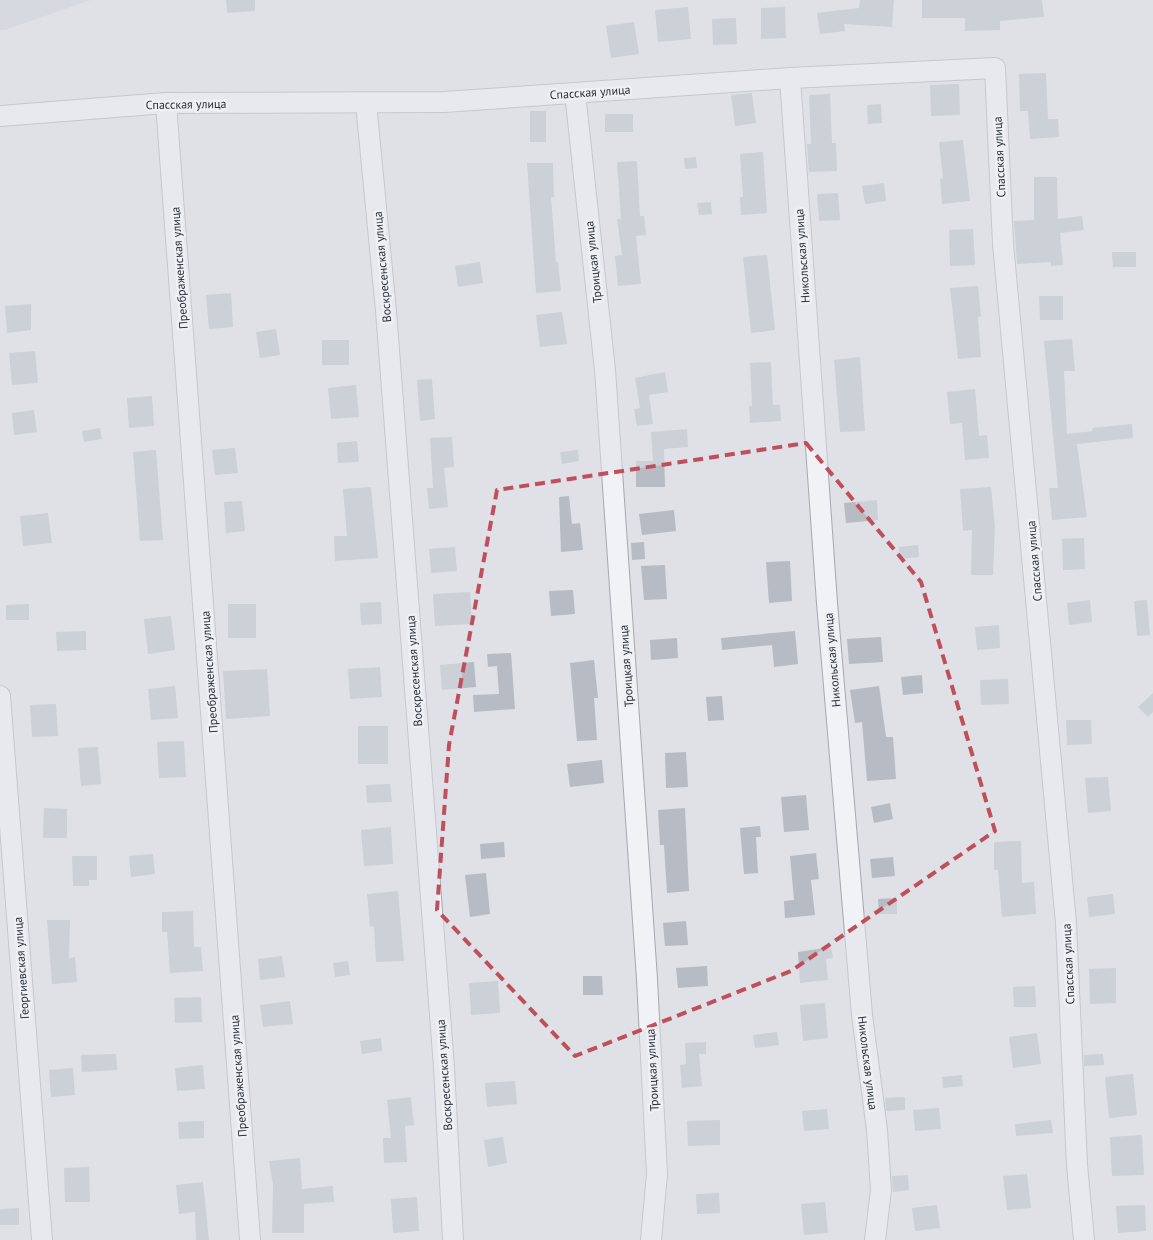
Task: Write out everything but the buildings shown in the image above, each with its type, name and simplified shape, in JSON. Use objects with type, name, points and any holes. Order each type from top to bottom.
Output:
[{"type":"street","name":"Спасская улица","points":[[0,116],[166,103],[444,102],[790,78],[995,68],[1003,244],[1066,923],[1077,1164],[1084,1240]]},
{"type":"street","name":"Никольская улица","points":[[790,78],[828,613],[862,1015],[878,1139],[881,1190],[875,1240]]},
{"type":"street","name":"Троицкая улица","points":[[575,93],[605,370],[647,979],[657,1174],[650,1240]]},
{"type":"street","name":"Преображенская улица","points":[[166,103],[250,1240]]},
{"type":"street","name":"Воскресенская улица","points":[[366,103],[386,310],[444,1067],[453,1240]]},
{"type":"street","name":"Георгиевская улица","points":[[0,696],[42,1240]]},
{"type":"highlighted area","points":[[806,443],[921,582],[995,831],[791,971],[575,1056],[437,910],[449,745],[497,490]]},
{"type":"shaded area","points":[[0,0],[91,0],[5,30],[0,30]]}]
